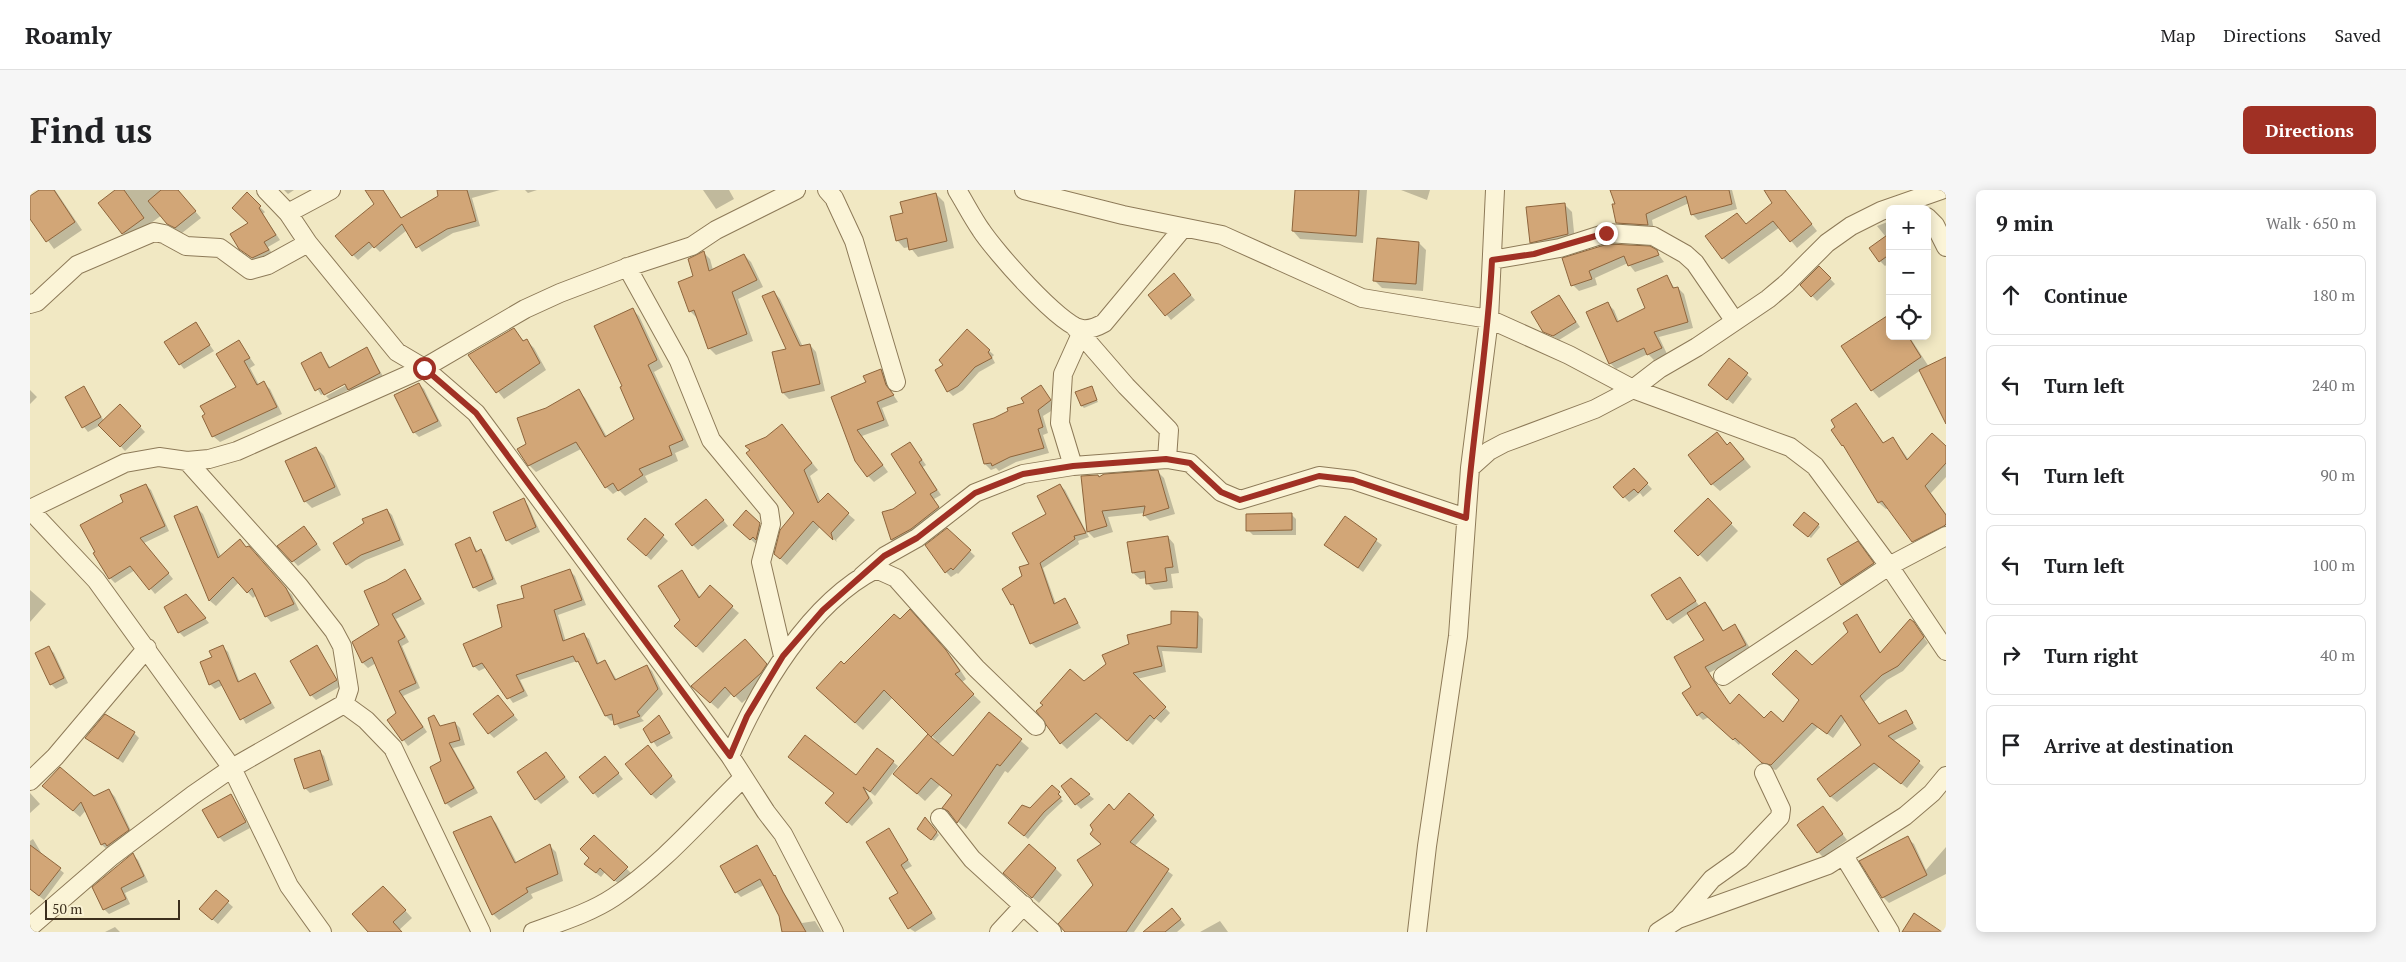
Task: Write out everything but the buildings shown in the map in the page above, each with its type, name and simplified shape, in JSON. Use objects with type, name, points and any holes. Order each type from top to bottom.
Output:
[{"type":"street","points":[[266,190],[288,213],[308,243],[397,352],[424,368],[476,413],[730,756],[743,778],[784,834],[834,932]]},
{"type":"street","points":[[288,213],[331,190]]},
{"type":"street","points":[[322,932],[289,886],[232,768],[96,580],[30,510],[125,463],[159,457],[187,461],[209,459],[237,451],[424,368],[525,309],[560,293],[692,246],[716,230],[796,190]]},
{"type":"street","points":[[827,190],[834,198],[854,241],[896,382]]},
{"type":"street","points":[[957,190],[982,231],[1014,269],[1040,298],[1078,330],[1126,386],[1169,430],[1166,459]]},
{"type":"street","points":[[1024,190],[1183,228],[1222,235],[1362,298],[1489,319],[1569,355],[1633,389],[1790,447],[1816,466],[1889,566],[1946,651]]},
{"type":"street","points":[[1417,932],[1427,846],[1458,636],[1470,468],[1489,319],[1495,190]]},
{"type":"street","points":[[1907,205],[1941,190]]},
{"type":"street","points":[[1470,468],[1489,451],[1504,443],[1595,409],[1633,389],[1653,372],[1697,347],[1734,320],[1768,299],[1787,284],[1827,243],[1851,226],[1886,213]]},
{"type":"street","points":[[1931,221],[1946,247]]},
{"type":"street","points":[[1078,330],[1104,323],[1183,228]]},
{"type":"street","points":[[30,304],[37,302],[77,265],[154,232],[164,234],[186,246],[220,248],[250,270],[268,265],[308,243]]},
{"type":"street","points":[[1492,260],[1534,254],[1606,233],[1653,236],[1686,254],[1695,263],[1734,320]]},
{"type":"street","points":[[627,268],[679,361],[711,440],[769,510],[771,524],[761,562],[783,656]]},
{"type":"street","points":[[1073,466],[1060,423],[1063,374],[1078,330]]},
{"type":"street","points":[[730,756],[747,716],[783,656],[823,610],[884,556],[917,538],[975,493],[1023,474],[1073,466],[1166,459],[1190,463],[1221,492],[1240,500],[1319,476],[1353,480],[1466,518]]},
{"type":"street","points":[[33,924],[112,856],[232,768],[344,704],[349,689],[342,646],[334,631],[299,586],[187,461]]},
{"type":"street","points":[[1723,676],[1889,566],[1946,536]]},
{"type":"street","points":[[862,576],[876,568],[896,578],[976,668],[1036,726]]},
{"type":"street","points":[[30,781],[55,757],[147,648]]},
{"type":"street","points":[[344,704],[366,720],[392,748],[481,932]]},
{"type":"street","points":[[1678,919],[1712,880],[1740,859],[1780,817],[1781,809],[1764,774]]},
{"type":"street","points":[[1658,932],[1678,919],[1828,865],[1905,816],[1932,793],[1946,776]]},
{"type":"street","points":[[533,932],[594,909],[614,897],[659,860],[743,778]]},
{"type":"street","points":[[940,818],[972,858],[1052,932]]},
{"type":"street","points":[[1844,856],[1890,932]]},
{"type":"street","points":[[998,932],[1024,905]]},
{"type":"route","points":[[424,368],[476,413],[730,756],[747,716],[783,656],[823,610],[884,556],[917,538],[975,493],[1023,474],[1073,466],[1166,459],[1190,463],[1221,492],[1240,500],[1319,476],[1353,480],[1466,518],[1478,393],[1489,319],[1492,260],[1560,248],[1606,233]]}]
